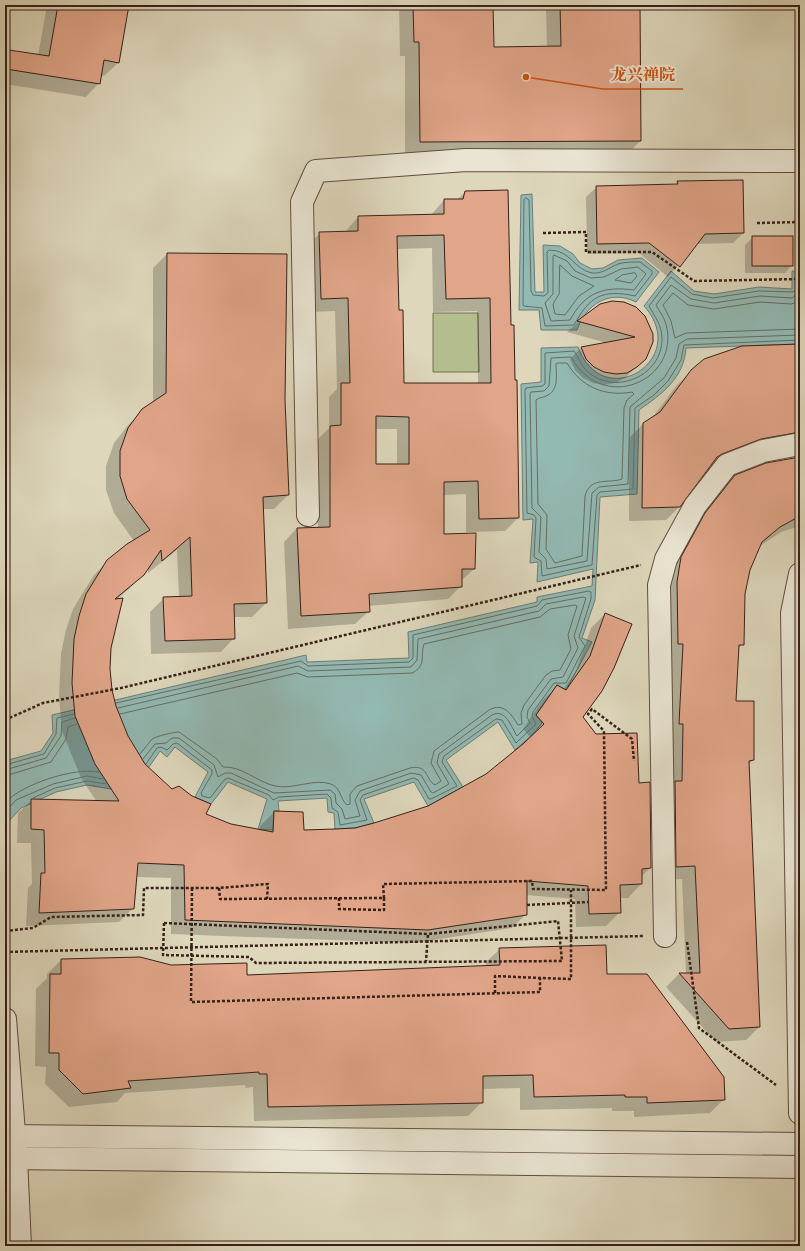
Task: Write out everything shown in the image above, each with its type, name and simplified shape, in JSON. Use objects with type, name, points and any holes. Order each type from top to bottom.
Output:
[{"type":"street","points":[[308,515],[302,202],[316,171],[466,160],[800,161]]},
{"type":"street","points":[[664,936],[659,585],[666,559],[695,506],[727,465],[763,451],[800,444]]},
{"type":"street","points":[[800,574],[792,613],[800,1107]]},
{"type":"street","points":[[5,1019],[11,1158],[20,1246]]},
{"type":"street","points":[[10,1136],[800,1144]]},
{"type":"street","points":[[11,1158],[800,1167]]},
{"type":"path","points":[[757,224],[800,222]]},
{"type":"path","points":[[543,233],[586,232],[586,252],[652,252],[694,281],[800,279]]},
{"type":"path","points":[[5,720],[43,703],[122,688],[605,575],[666,559]]},
{"type":"path","points":[[339,898],[339,909],[384,910],[383,884],[532,881],[533,889],[606,890],[604,731],[588,714],[592,709],[632,740],[634,761]]},
{"type":"path","points":[[5,931],[33,928],[51,917],[143,915],[144,888],[219,888],[268,884],[267,899]]},
{"type":"path","points":[[192,888],[191,1002],[540,992],[540,978]]},
{"type":"path","points":[[219,888],[220,899],[384,898]]},
{"type":"path","points":[[495,993],[495,976],[571,978],[571,890]]},
{"type":"path","points":[[527,905],[589,902]]},
{"type":"path","points":[[558,921],[562,961],[426,961],[256,964],[249,956],[163,955],[164,923],[428,934],[558,921]]},
{"type":"path","points":[[426,961],[428,934]]},
{"type":"path","points":[[5,952],[686,935],[698,1028],[800,1107]]},
{"type":"green space","points":[[433,313],[478,313],[479,372],[433,372]]},
{"type":"water","points":[[532,194],[535,292],[544,292],[543,245],[560,246],[573,254],[580,263],[592,269],[603,268],[618,260],[642,258],[659,272],[636,302],[626,298],[617,297],[600,301],[586,313],[577,330],[541,330],[539,310],[519,310],[521,195]]},
{"type":"water","points":[[671,271],[694,291],[714,294],[759,287],[792,289],[792,271],[800,272],[800,344],[686,348],[681,368],[676,377],[656,398],[639,410],[637,494],[600,497],[595,600],[582,638],[592,642],[566,690],[557,685],[536,715],[542,723],[534,733],[515,750],[498,722],[446,760],[463,787],[428,806],[414,782],[364,799],[374,823],[355,828],[335,829],[334,813],[328,812],[327,798],[278,801],[279,811],[274,811],[273,830],[258,829],[267,799],[228,782],[211,804],[195,797],[208,772],[175,747],[167,757],[160,751],[149,767],[117,790],[87,785],[56,792],[21,808],[8,822],[5,822],[5,761],[41,751],[53,733],[52,715],[306,655],[307,662],[409,658],[408,632],[537,602],[537,597],[592,586],[593,569],[537,582],[538,562],[530,563],[533,519],[523,520],[521,384],[541,382],[541,348],[578,347],[590,367],[606,377],[623,378],[638,372],[651,360],[657,344],[656,326],[644,306]]},
{"type":"building","points":[[58,5],[129,5],[119,63],[104,60],[100,84],[6,69],[9,50],[49,56]]},
{"type":"building","points":[[413,5],[493,5],[494,47],[561,46],[560,5],[640,5],[641,141],[420,142],[419,42],[414,42]]},
{"type":"building","points":[[743,180],[744,233],[705,234],[680,267],[649,243],[597,244],[596,186],[678,184],[677,181]]},
{"type":"building","points":[[508,190],[511,325],[514,325],[515,380],[517,380],[519,518],[479,519],[478,481],[444,482],[444,534],[476,533],[475,569],[462,569],[462,587],[369,594],[370,612],[301,616],[297,528],[330,527],[330,426],[341,425],[341,383],[350,383],[348,298],[321,299],[319,232],[358,231],[358,216],[444,214],[444,199],[463,199],[465,191]],"holes":[[[444,235],[446,299],[490,298],[491,383],[404,383],[403,310],[399,310],[397,236]],[[376,416],[409,417],[409,464],[376,464]]]},
{"type":"building","points":[[752,236],[793,236],[793,266],[752,266]]},
{"type":"building","points":[[167,253],[287,254],[285,400],[289,495],[263,497],[267,603],[234,604],[235,639],[165,641],[163,597],[192,596],[190,537],[162,561],[161,550],[144,575],[115,599],[123,598],[111,648],[110,669],[112,690],[116,706],[128,736],[145,764],[172,789],[179,786],[192,796],[211,804],[206,814],[231,824],[273,832],[274,811],[303,812],[304,830],[335,829],[355,828],[428,806],[486,774],[523,744],[544,724],[536,715],[557,685],[566,690],[590,656],[605,613],[632,624],[614,668],[602,691],[583,717],[596,734],[637,733],[639,783],[650,782],[651,868],[642,869],[642,884],[620,885],[621,913],[589,914],[588,886],[527,881],[527,915],[428,930],[185,920],[184,865],[138,863],[134,909],[39,913],[41,873],[45,873],[44,830],[31,829],[31,799],[119,801],[95,764],[75,716],[72,683],[74,639],[86,594],[107,560],[127,544],[150,530],[127,499],[120,476],[120,451],[128,428],[142,409],[166,393]]},
{"type":"building","points":[[612,301],[624,302],[636,307],[645,316],[653,334],[653,342],[646,359],[627,373],[616,374],[604,372],[594,367],[586,359],[581,347],[635,337],[577,321],[600,304]]},
{"type":"building","points":[[800,344],[800,432],[761,439],[717,457],[680,507],[642,508],[643,423],[660,412],[691,370],[704,359],[742,346]]},
{"type":"building","points":[[800,457],[800,516],[780,527],[762,542],[750,570],[745,594],[744,645],[739,645],[736,701],[754,701],[754,760],[749,761],[760,1027],[729,1029],[679,973],[700,973],[695,866],[676,867],[675,781],[682,781],[683,724],[679,724],[683,644],[678,644],[677,582],[681,557],[705,513],[735,475],[766,463]]},
{"type":"building","points":[[606,945],[607,974],[647,974],[724,1077],[725,1100],[647,1103],[647,1097],[625,1097],[625,1095],[534,1097],[533,1075],[483,1076],[483,1103],[268,1107],[267,1074],[259,1074],[259,1072],[128,1081],[131,1088],[83,1094],[59,1070],[59,1053],[49,1053],[50,974],[61,974],[61,959],[140,957],[171,965],[247,963],[247,975],[500,965],[499,948]]},
{"type":"place","name":"龙兴禅院","points":[[526,77]]}]
